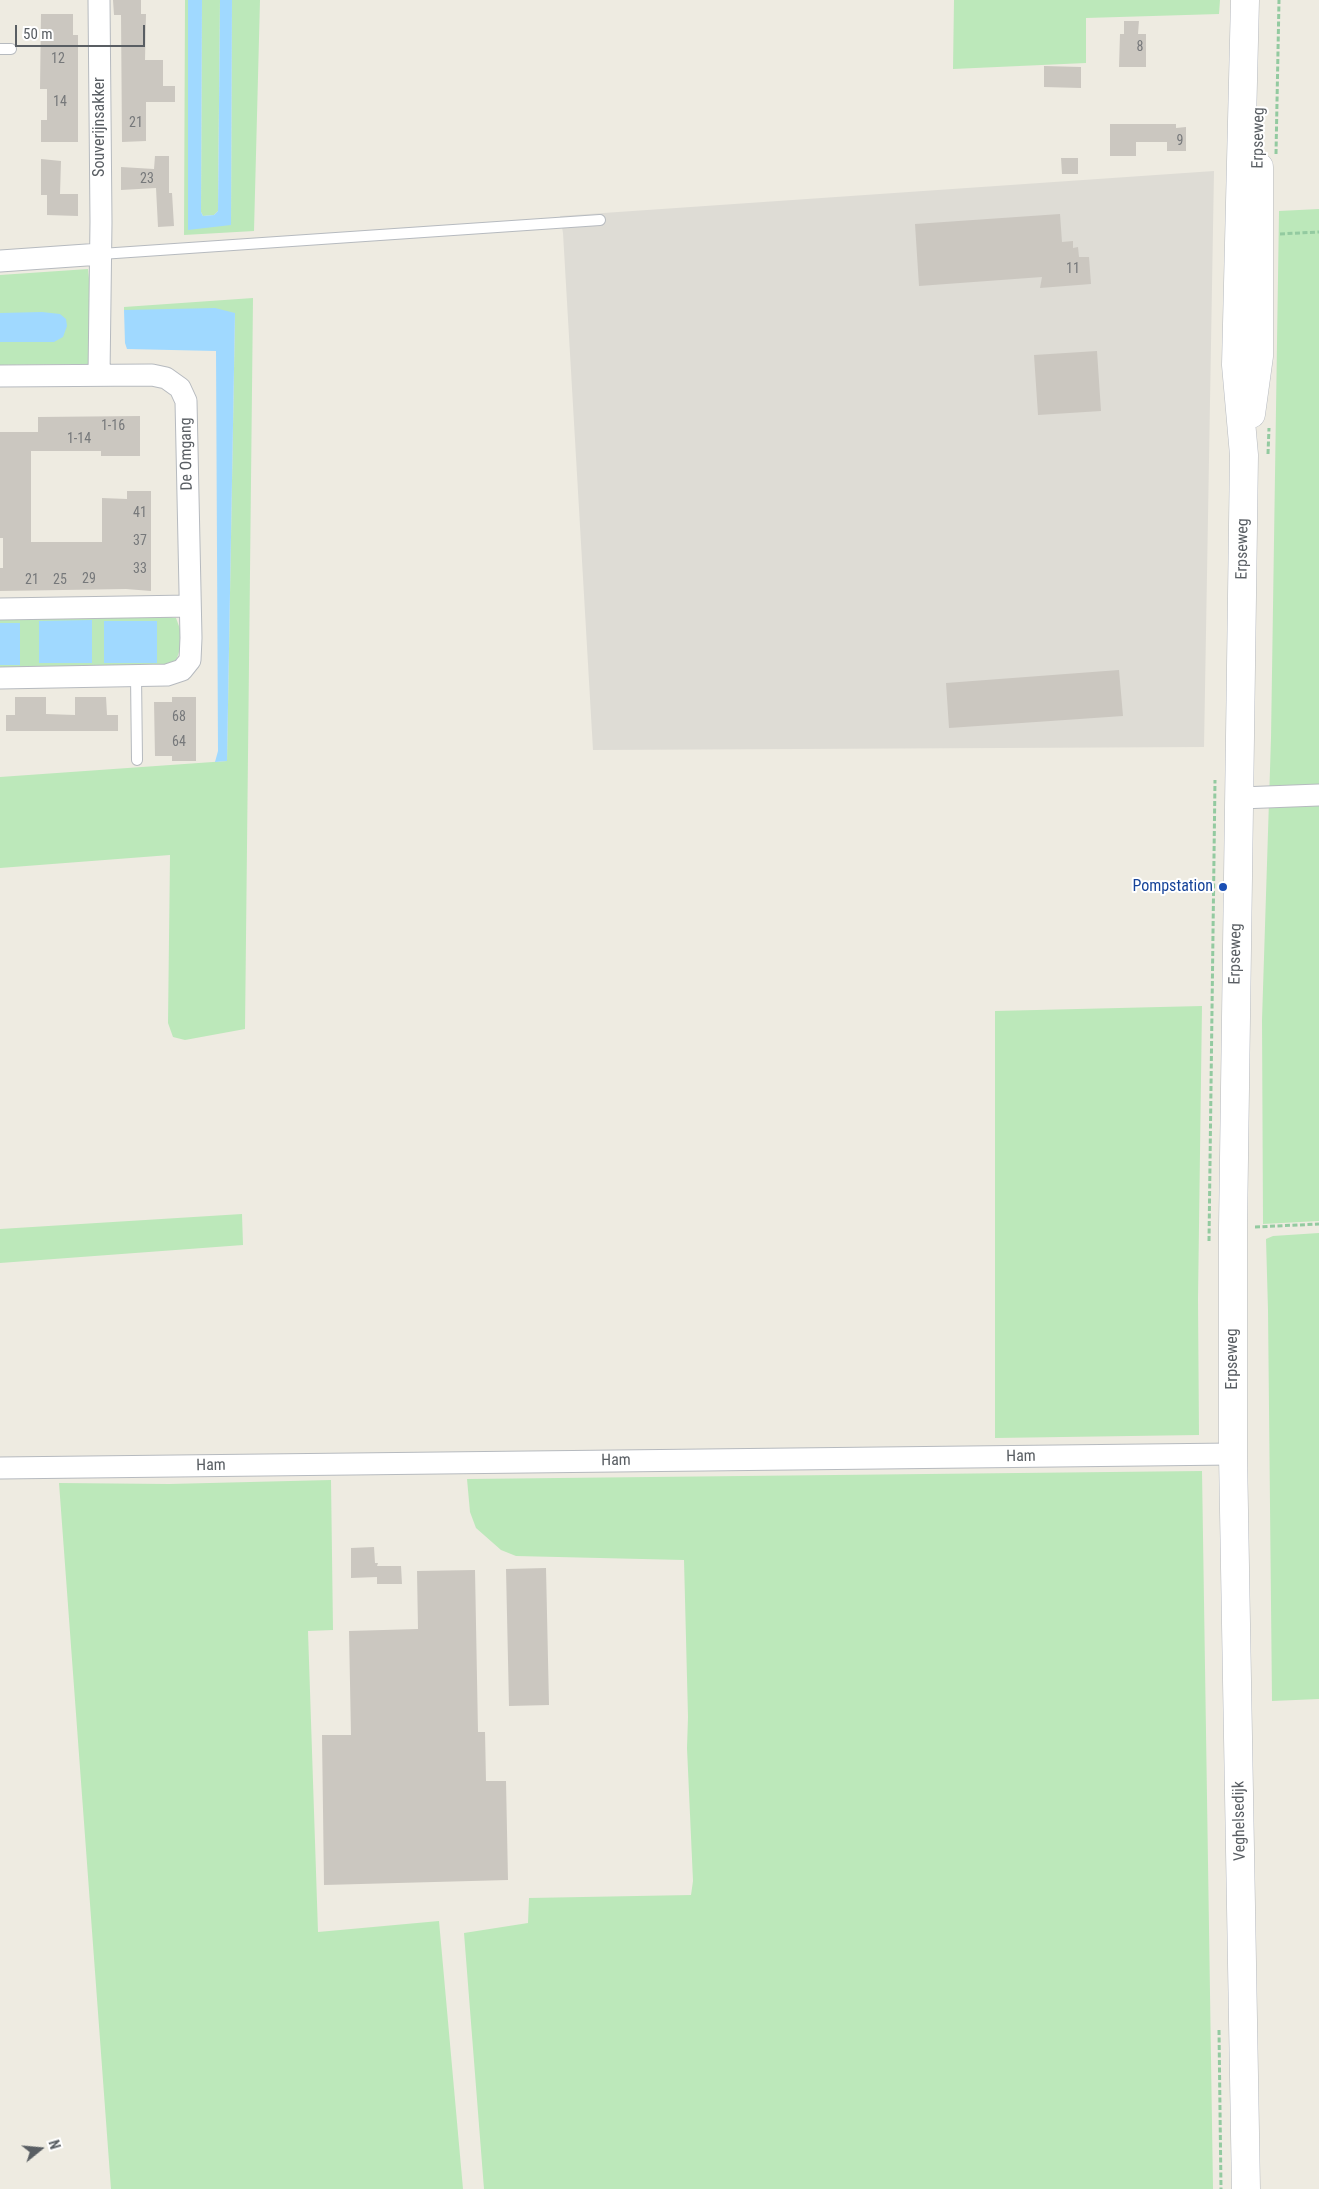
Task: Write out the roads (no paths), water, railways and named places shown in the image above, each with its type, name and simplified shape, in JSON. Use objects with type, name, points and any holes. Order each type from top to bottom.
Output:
[{"type":"main road","name":"Erpseweg","points":[[1233,1454],[1233,1228],[1244,454],[1236,365],[1245,0]]},
{"type":"main road","name":"Erpseweg","points":[[1244,454],[1259,356],[1262,0]]},
{"type":"main road","name":"Veghelsedijk","points":[[1233,1454],[1246,2189]]},
{"type":"street","name":"Souverijnsakker","points":[[99,0],[101,254]]},
{"type":"street","points":[[0,261],[101,254],[99,375]]},
{"type":"street","name":"De Omgang","points":[[0,376],[152,374],[166,378],[180,388],[186,401],[190,606],[190,660],[182,670],[167,675],[0,678]]},
{"type":"street","points":[[0,609],[190,606]]},
{"type":"street","points":[[1240,798],[1319,795]]},
{"type":"street","name":"Ham","points":[[0,1468],[1233,1454]]},
{"type":"lane","points":[[0,49],[12,49]]},
{"type":"lane","points":[[101,254],[600,220]]},
{"type":"lane","points":[[136,675],[138,760]]},
{"type":"water","points":[[188,0],[202,0],[201,212],[203,216],[214,215],[218,211],[220,0],[232,0],[231,225],[188,230]]},
{"type":"water","points":[[215,308],[235,313],[227,761],[215,762],[218,751],[216,351],[127,349],[125,343],[124,310]]},
{"type":"water","points":[[42,312],[60,314],[66,319],[67,326],[63,337],[54,342],[0,342],[0,313]]},
{"type":"water","points":[[92,620],[92,663],[39,663],[39,621]]},
{"type":"water","points":[[104,621],[157,621],[157,663],[104,663]]},
{"type":"water","points":[[0,623],[20,623],[20,665],[0,665]]},
{"type":"place","name":"Pompstation","points":[[1223,887]]}]
